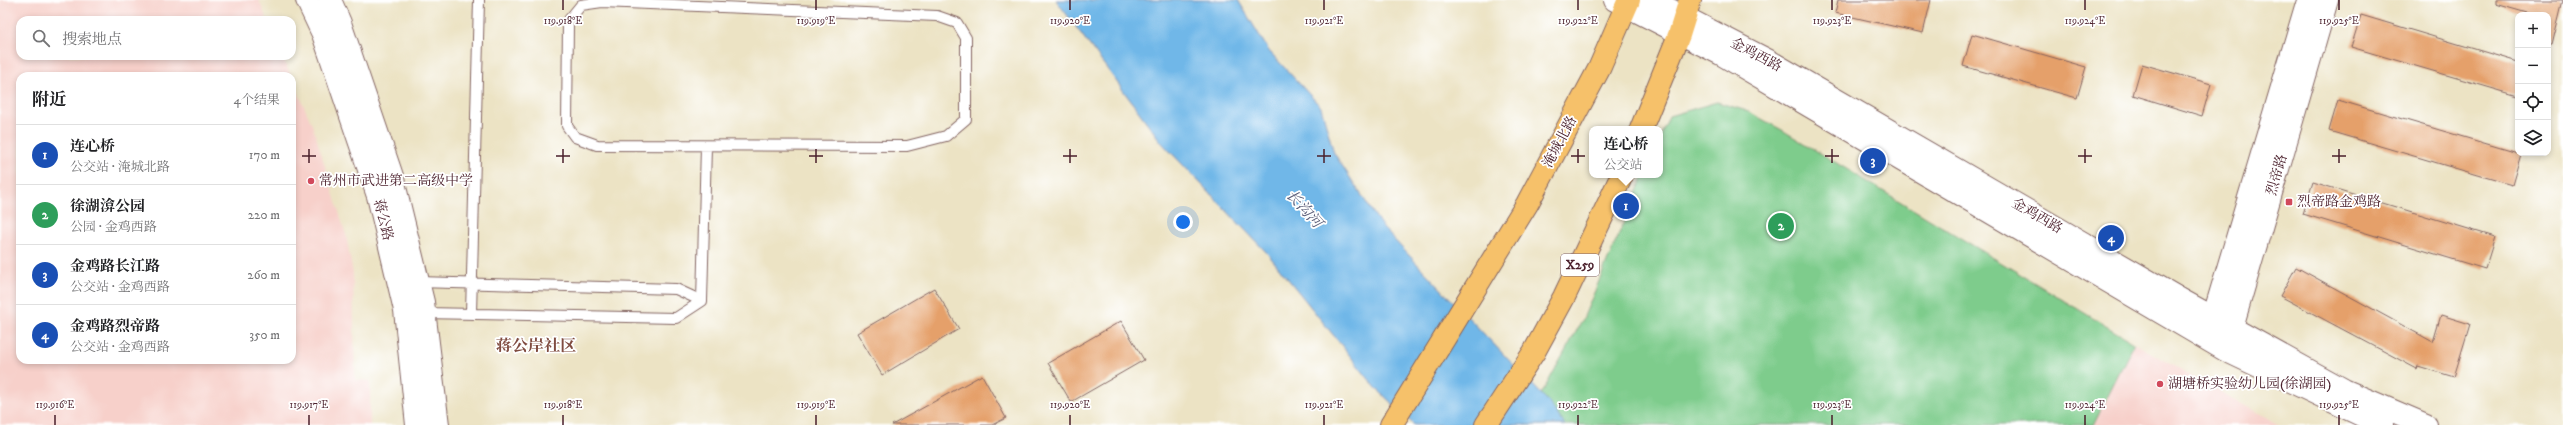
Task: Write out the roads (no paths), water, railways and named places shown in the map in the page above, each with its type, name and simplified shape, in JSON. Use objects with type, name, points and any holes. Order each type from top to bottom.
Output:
[{"type":"main road","name":"淹城北路","points":[[1391,425],[1531,197],[1599,69],[1623,2]]},
{"type":"main road","points":[[1642,126],[1684,17]]},
{"type":"main road","name":"X259","points":[[1486,425],[1534,352],[1564,297],[1621,178]]},
{"type":"street","name":"蒋公路","points":[[307,0],[323,34],[378,196],[402,299],[417,425]]},
{"type":"street","name":"蒋公路","points":[[330,0],[340,23],[393,179],[424,313],[438,425]]},
{"type":"street","name":"金鸡西路","points":[[1651,0],[1684,17],[1721,54],[2218,328],[2344,390],[2426,425]]},
{"type":"street","name":"烈帝路","points":[[2308,0],[2218,328],[2225,350],[2382,425]]},
{"type":"street","name":"烈帝路","points":[[2218,328],[2327,0]]},
{"type":"street","name":"金鸡西路","points":[[1623,2],[1684,17]]},
{"type":"lane","points":[[471,314],[479,0]]},
{"type":"lane","points":[[602,2],[937,16],[957,23],[966,38],[966,119],[946,136],[907,146],[706,146],[597,145],[575,137],[567,126],[568,21],[581,5],[602,2]]},
{"type":"lane","points":[[702,301],[706,146]]},
{"type":"lane","points":[[418,282],[676,289],[702,301],[676,318],[424,313],[402,299],[418,282]]},
{"type":"water","name":"长沟河","points":[[1056,0],[1238,0],[1269,51],[1321,107],[1334,153],[1383,228],[1547,400],[1565,425],[1414,425],[1376,388],[1267,253],[1162,143]]},
{"type":"place","name":"金鸡路长江路","points":[[1873,161]]},
{"type":"place","name":"常州市武进第二高级中学","points":[[311,181]]},
{"type":"place","name":"烈帝路金鸡路","points":[[2289,202]]},
{"type":"place","name":"连心桥","points":[[1626,206]]},
{"type":"place","name":"徐湖渰公园","points":[[1781,226]]},
{"type":"place","name":"金鸡路烈帝路","points":[[2111,238]]},
{"type":"place","name":"湖塘桥实验幼儿园(徐湖园)","points":[[2160,384]]},
{"type":"district","name":"蒋公岸社区","points":[[536,346]]}]
